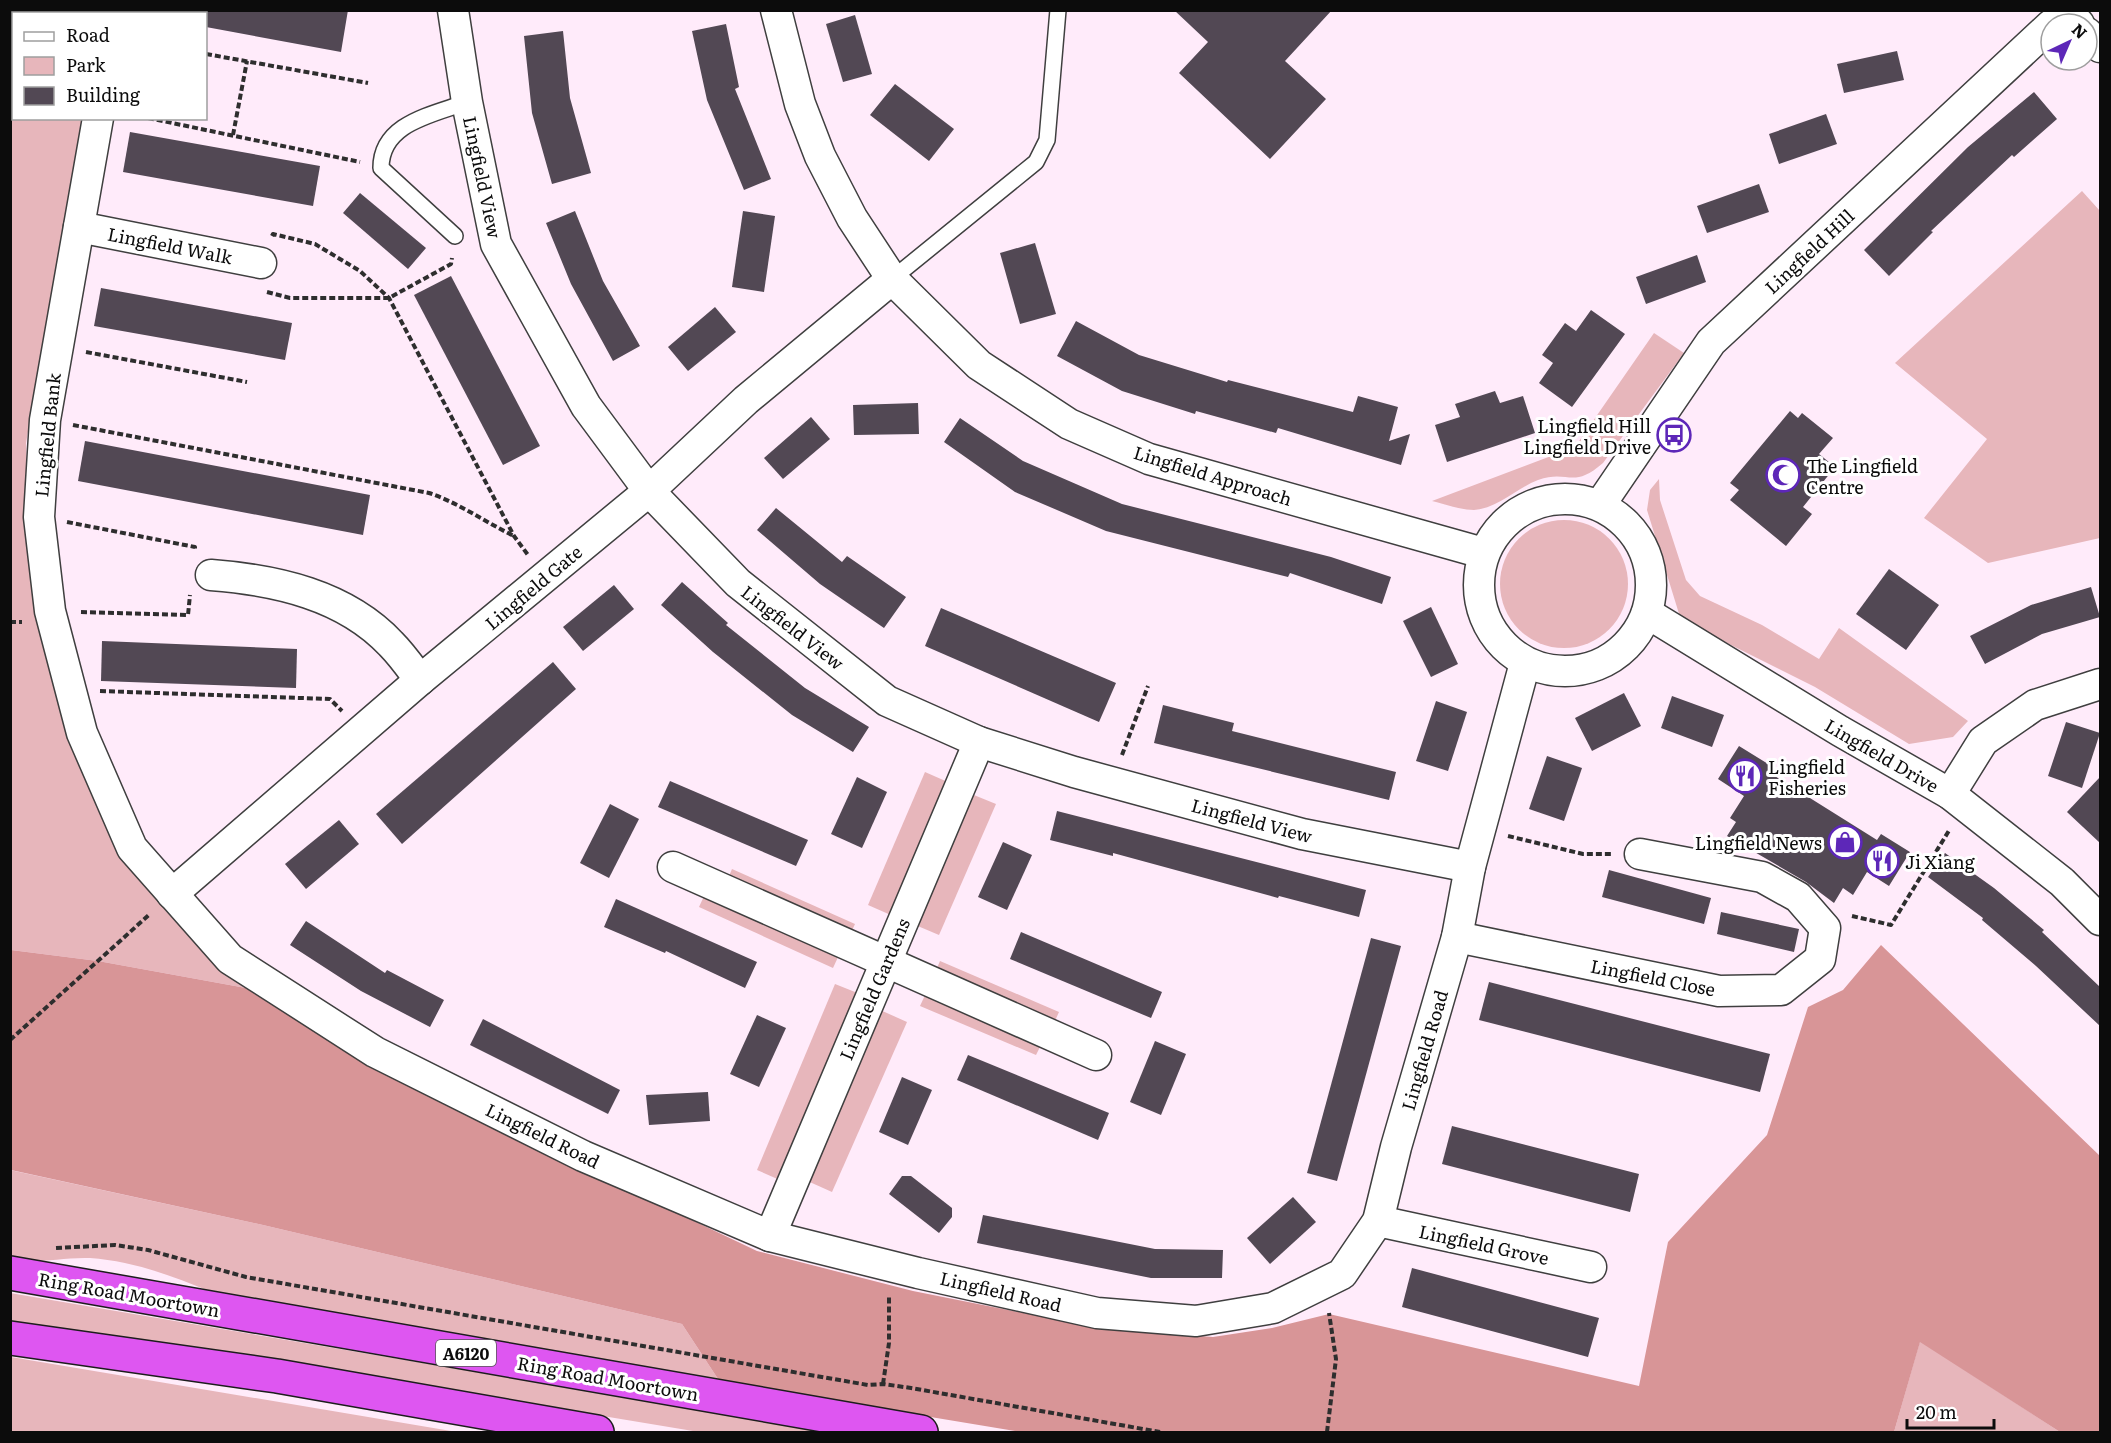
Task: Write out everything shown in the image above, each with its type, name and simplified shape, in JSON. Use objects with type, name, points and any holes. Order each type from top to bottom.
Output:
[{"type":"highway","name":"Ring Road Moortown","points":[[10,1273],[921,1432]]},
{"type":"highway","points":[[10,1338],[277,1376],[597,1432]]},
{"type":"street","name":"Lingfield View","points":[[453,10],[466,102],[496,244],[586,406],[649,491],[738,583],[887,701],[979,742],[1112,782],[1302,834],[1470,867]]},
{"type":"street","name":"Lingfield Approach","points":[[776,10],[801,104],[820,156],[852,218],[892,279],[979,365],[1070,424],[1149,459],[1483,553]]},
{"type":"street","name":"Lingfield Hill","points":[[1600,505],[1711,342],[2039,37]]},
{"type":"street","name":"Lingfield Bank","points":[[98,120],[45,420],[39,517],[50,611],[82,733],[132,848]]},
{"type":"street","name":"Lingfield Walk","points":[[79,227],[261,263]]},
{"type":"street","name":"Lingfield Gate","points":[[172,894],[420,680],[649,491],[746,400],[892,279]]},
{"type":"street","points":[[1560,498],[1600,505],[1626,522],[1647,556],[1652,586],[1647,613],[1632,639],[1617,655],[1590,668],[1554,671],[1525,663],[1506,649],[1487,625],[1478,596],[1483,553],[1499,527],[1530,504],[1560,498]]},
{"type":"street","points":[[201,574],[256,578],[302,590],[354,615],[390,643],[420,680]]},
{"type":"street","name":"Lingfield Drive","points":[[1647,613],[1957,800],[2062,882],[2100,920]]},
{"type":"street","name":"Lingfield Road","points":[[132,848],[230,959],[375,1052],[583,1156],[770,1236],[1097,1313],[1196,1321],[1273,1308],[1342,1274],[1378,1221],[1396,1147],[1457,937],[1470,867],[1525,663]]},
{"type":"street","points":[[1957,800],[1983,741],[2035,705],[2100,684]]},
{"type":"street","name":"Lingfield Gardens","points":[[770,1236],[979,742]]},
{"type":"street","name":"Lingfield Close","points":[[1457,937],[1719,991],[1780,990],[1820,959],[1825,928],[1798,897],[1762,877],[1640,854]]},
{"type":"street","points":[[672,867],[884,963],[1096,1054]]},
{"type":"street","name":"Lingfield Grove","points":[[1378,1221],[1590,1267]]},
{"type":"lane","points":[[892,279],[1036,162],[1047,140],[1058,10]]},
{"type":"lane","points":[[454,236],[381,168],[381,154],[387,141],[403,127],[466,102]]},
{"type":"path","points":[[207,54],[368,83]]},
{"type":"path","points":[[233,135],[247,61]]},
{"type":"path","points":[[158,120],[348,158],[381,168]]},
{"type":"path","points":[[454,236],[451,264],[389,298],[290,298],[259,290],[261,263],[273,234],[315,244],[360,271],[389,298],[514,536],[543,578]]},
{"type":"path","points":[[58,347],[247,382]]},
{"type":"path","points":[[45,420],[429,492],[454,501],[482,520],[514,536]]},
{"type":"path","points":[[39,517],[195,547],[201,574],[188,615],[50,611]]},
{"type":"path","points":[[1112,782],[1148,686]]},
{"type":"path","points":[[70,690],[330,699],[362,730]]},
{"type":"path","points":[[1813,913],[1836,913],[1890,925],[1957,800]]},
{"type":"path","points":[[1480,829],[1583,854],[1640,854]]},
{"type":"path","points":[[10,1040],[172,894]]},
{"type":"path","points":[[47,1248],[94,1244],[148,1250],[246,1277],[868,1385],[882,1384],[1160,1432]]},
{"type":"path","points":[[880,1263],[890,1299],[889,1343],[882,1384]]},
{"type":"path","points":[[1324,1283],[1336,1359],[1327,1432]]},
{"type":"green space","points":[[11,11],[103,11],[12,12],[12,120],[83,120],[26,443],[29,516],[69,736],[114,846],[212,957],[246,988],[98,961],[11,950]]},
{"type":"green space","points":[[2082,191],[2100,211],[2100,538],[1988,563],[1924,518],[1987,439],[1895,363]]},
{"type":"green space","points":[[1654,333],[1684,353],[1603,463],[1593,471],[1584,476],[1557,476],[1538,480],[1482,509],[1464,509],[1432,501],[1575,447]]},
{"type":"green space","points":[[1659,479],[1660,500],[1686,580],[1700,596],[1762,625],[1819,659],[1839,628],[1968,721],[1953,737],[1909,744],[1815,687],[1691,625],[1680,617],[1647,510],[1650,490]]},
{"type":"green space","points":[[1564,520],[1588,525],[1609,539],[1623,560],[1628,584],[1623,608],[1609,629],[1588,643],[1564,648],[1540,643],[1519,629],[1505,608],[1500,584],[1505,560],[1519,539],[1540,525]]},
{"type":"green space","points":[[925,772],[950,783],[893,916],[868,905]]},
{"type":"green space","points":[[969,793],[996,804],[939,935],[913,924]]},
{"type":"green space","points":[[732,869],[855,924],[850,935],[727,881]]},
{"type":"green space","points":[[705,894],[839,955],[833,968],[699,907]]},
{"type":"green space","points":[[940,961],[1059,1012],[1054,1023],[935,973]]},
{"type":"green space","points":[[835,984],[860,994],[782,1181],[757,1170]]},
{"type":"green space","points":[[926,993],[1042,1043],[1036,1055],[920,1006]]},
{"type":"green space","points":[[878,1009],[907,1022],[832,1192],[803,1179]]},
{"type":"green space","points":[[10,1170],[263,1225],[682,1324],[720,1382],[211,1292],[167,1275],[122,1262],[90,1258],[11,1260]]},
{"type":"green space","points":[[10,1293],[828,1432],[699,1432],[351,1374],[11,1324]]},
{"type":"green space","points":[[1920,1341],[2060,1432],[1894,1432]]},
{"type":"green space","points":[[11,1357],[457,1432],[11,1432]]},
{"type":"shaded area","points":[[1881,945],[2100,1156],[2100,1432],[2060,1432],[1920,1342],[1894,1432],[1021,1432],[720,1382],[682,1324],[263,1225],[11,1170],[11,950],[98,961],[246,988],[366,1065],[757,1251],[913,1291],[1098,1328],[1213,1337],[1272,1328],[1329,1314],[1639,1386],[1668,1242],[1767,1135],[1808,1007],[1843,990]]},
{"type":"building","points":[[181,10],[348,10],[341,52],[207,27],[207,12],[181,12]]},
{"type":"building","points":[[1174,10],[1332,10],[1285,61],[1326,99],[1270,159],[1179,73],[1208,42]]},
{"type":"building","points":[[855,15],[872,74],[843,82],[826,24]]},
{"type":"building","points":[[726,24],[739,87],[735,89],[771,179],[744,190],[707,100],[692,31]]},
{"type":"building","points":[[563,31],[570,98],[591,173],[552,184],[532,113],[524,36]]},
{"type":"building","points":[[1897,51],[1904,80],[1844,93],[1837,64]]},
{"type":"building","points":[[895,84],[954,129],[929,161],[870,115]]},
{"type":"building","points":[[2034,92],[2057,119],[2014,157],[2012,155],[1931,231],[1933,232],[1889,276],[1864,250],[1968,147]]},
{"type":"building","points":[[1826,114],[1837,144],[1779,164],[1769,134]]},
{"type":"building","points":[[130,132],[320,166],[313,206],[123,172]]},
{"type":"building","points":[[1759,184],[1769,212],[1707,233],[1697,206]]},
{"type":"building","points":[[360,193],[426,248],[408,269],[343,213]]},
{"type":"building","points":[[575,211],[603,281],[640,346],[613,361],[571,284],[546,223]]},
{"type":"building","points":[[743,211],[775,216],[764,292],[732,287]]},
{"type":"building","points":[[1035,243],[1056,314],[1020,324],[1000,253]]},
{"type":"building","points":[[1697,255],[1706,282],[1646,304],[1636,277]]},
{"type":"building","points":[[451,276],[540,446],[503,465],[414,295]]},
{"type":"building","points":[[101,288],[292,323],[285,360],[94,326]]},
{"type":"building","points":[[715,307],[736,332],[688,371],[668,347]]},
{"type":"building","points":[[1591,310],[1625,334],[1572,407],[1539,383],[1553,363],[1542,355],[1565,323],[1576,331]]},
{"type":"building","points":[[1076,321],[1139,355],[1227,382],[1228,380],[1353,412],[1358,396],[1398,407],[1389,441],[1410,434],[1401,465],[1278,428],[1276,433],[1196,411],[1195,414],[1122,391],[1057,356]]},
{"type":"building","points":[[1495,391],[1500,403],[1523,396],[1535,433],[1447,462],[1435,425],[1460,417],[1455,404]]},
{"type":"building","points":[[918,403],[919,434],[854,435],[853,405]]},
{"type":"building","name":"The Lingfield Centre","points":[[1790,411],[1798,418],[1802,413],[1833,438],[1819,454],[1835,467],[1803,507],[1812,514],[1786,546],[1730,500],[1739,490],[1730,483]]},
{"type":"building","points":[[811,417],[830,439],[783,479],[764,458]]},
{"type":"building","points":[[960,418],[1023,461],[1122,504],[1331,557],[1391,577],[1382,604],[1290,573],[1288,577],[1106,531],[1015,492],[944,442]]},
{"type":"building","points":[[85,441],[370,495],[363,535],[78,481]]},
{"type":"building","points":[[776,508],[842,562],[847,556],[906,597],[884,628],[820,584],[757,530]]},
{"type":"building","points":[[1889,569],[1939,605],[1906,650],[1856,614]]},
{"type":"building","points":[[682,582],[728,623],[726,625],[805,688],[869,727],[853,752],[792,715],[713,652],[661,605]]},
{"type":"building","points":[[614,585],[634,609],[583,651],[563,627]]},
{"type":"building","points":[[2091,587],[2100,617],[2042,634],[1985,664],[1970,636],[2031,605]]},
{"type":"building","points":[[1431,607],[1458,664],[1431,677],[1403,621]]},
{"type":"building","points":[[941,608],[1116,683],[1099,722],[925,646]]},
{"type":"building","points":[[102,641],[297,649],[296,688],[101,681]]},
{"type":"building","points":[[553,662],[576,689],[402,844],[376,814]]},
{"type":"building","points":[[1624,693],[1641,726],[1592,751],[1575,718]]},
{"type":"building","points":[[1672,696],[1724,715],[1712,747],[1661,728]]},
{"type":"building","points":[[1436,701],[1467,712],[1448,771],[1416,761]]},
{"type":"building","points":[[1163,705],[1234,723],[1232,731],[1396,772],[1389,800],[1154,743]]},
{"type":"building","points":[[2066,722],[2100,733],[2082,788],[2048,776]]},
{"type":"building","points":[[1739,746],[1773,767],[1770,773],[1877,840],[1881,834],[1910,852],[1889,886],[1867,872],[1853,895],[1843,888],[1834,903],[1806,882],[1727,836],[1736,822],[1730,818],[1744,796],[1718,779]]},
{"type":"building","points":[[1547,756],[1582,768],[1564,821],[1529,809]]},
{"type":"building","points":[[857,777],[887,792],[862,848],[831,834]]},
{"type":"building","points":[[2100,777],[2100,843],[2067,812]]},
{"type":"building","points":[[670,781],[808,840],[796,866],[658,807]]},
{"type":"building","points":[[610,804],[639,819],[609,878],[580,863]]},
{"type":"building","points":[[1057,811],[1366,890],[1359,917],[1279,896],[1278,898],[1113,853],[1113,856],[1050,840]]},
{"type":"building","points":[[339,820],[359,844],[306,889],[285,864]]},
{"type":"building","points":[[1003,842],[1032,855],[1007,910],[978,897]]},
{"type":"building","points":[[1945,853],[1994,888],[2044,930],[2042,932],[2100,987],[2100,1026],[2036,966],[1982,920],[1983,918],[1928,877]]},
{"type":"building","points":[[1609,870],[1711,898],[1704,924],[1602,897]]},
{"type":"building","points":[[616,899],[757,962],[745,988],[666,951],[665,953],[604,927]]},
{"type":"building","points":[[1721,912],[1799,929],[1794,952],[1717,934]]},
{"type":"building","points":[[306,921],[385,973],[387,970],[444,1000],[430,1027],[361,991],[290,945]]},
{"type":"building","points":[[1021,932],[1162,992],[1151,1018],[1010,959]]},
{"type":"building","points":[[1371,938],[1401,946],[1337,1181],[1307,1173]]},
{"type":"building","points":[[1489,982],[1770,1054],[1760,1092],[1479,1020]]},
{"type":"building","points":[[757,1015],[786,1028],[759,1087],[730,1074]]},
{"type":"building","points":[[483,1019],[620,1090],[608,1114],[470,1045]]},
{"type":"building","points":[[1155,1041],[1186,1054],[1161,1115],[1130,1102]]},
{"type":"building","points":[[968,1055],[1109,1113],[1098,1140],[957,1080]]},
{"type":"building","points":[[902,1077],[932,1090],[908,1145],[879,1132]]},
{"type":"building","points":[[708,1092],[710,1121],[649,1125],[646,1095]]},
{"type":"building","points":[[1452,1126],[1639,1174],[1630,1212],[1442,1164]]},
{"type":"building","points":[[902,1176],[911,1176],[952,1208],[952,1217],[939,1233],[889,1194]]},
{"type":"building","points":[[1293,1197],[1316,1222],[1270,1264],[1247,1238]]},
{"type":"building","points":[[983,1215],[1155,1249],[1223,1250],[1222,1278],[1151,1278],[977,1243]]},
{"type":"building","points":[[1412,1268],[1599,1318],[1588,1357],[1402,1307]]},
{"type":"place","name":"Lingfield Hill Lingfield Drive","points":[[1674,435]]},
{"type":"place","name":"The Lingfield Centre","points":[[1783,475]]},
{"type":"place","name":"Lingfield Fisheries","points":[[1745,776]]},
{"type":"place","name":"Lingfield News","points":[[1845,842]]},
{"type":"place","name":"Ji Xiang","points":[[1882,861]]}]
